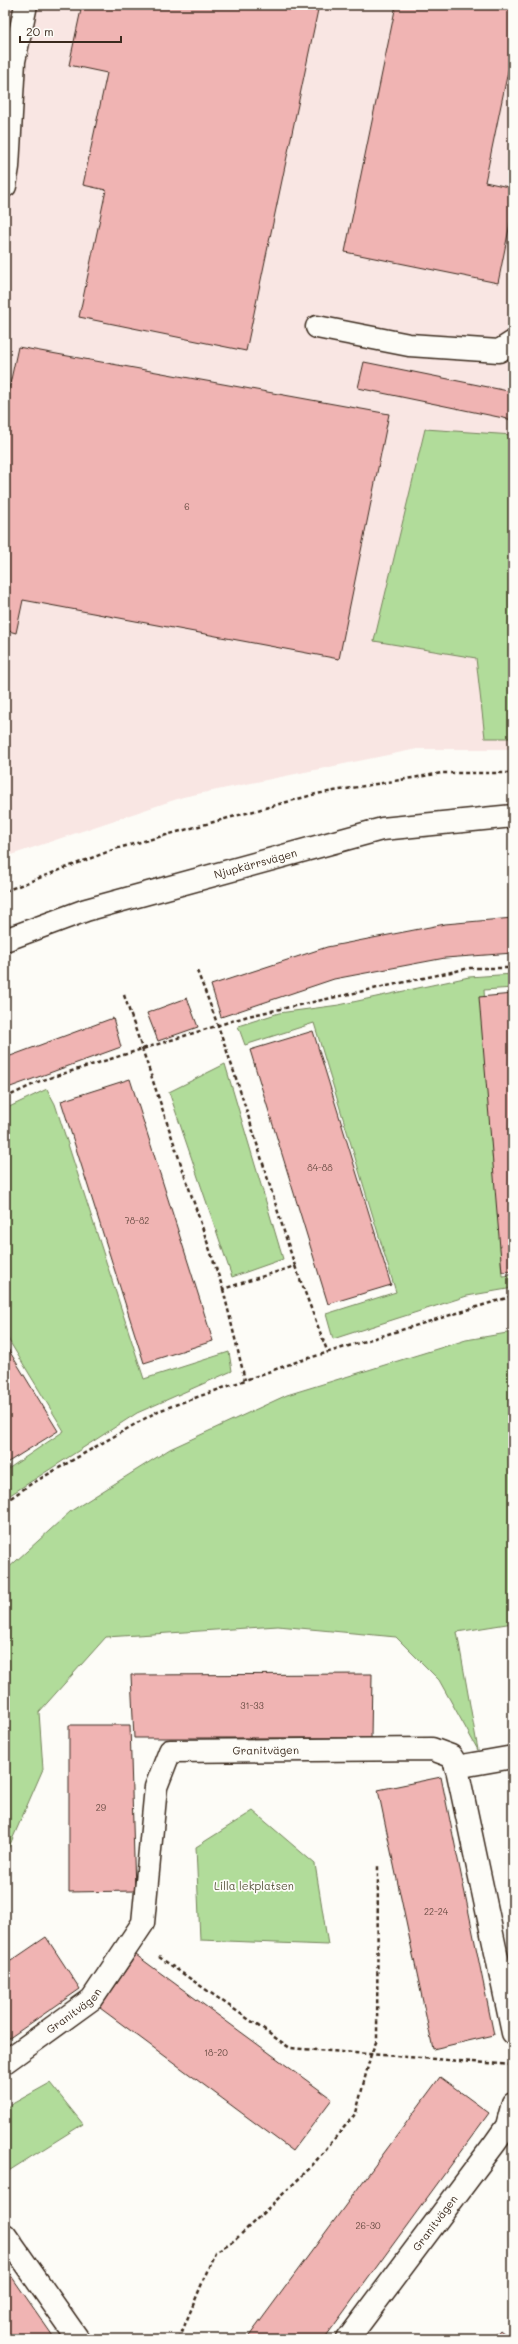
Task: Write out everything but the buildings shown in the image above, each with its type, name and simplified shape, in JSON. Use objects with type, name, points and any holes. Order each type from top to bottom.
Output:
[{"type":"street","points":[[5,186],[8,167],[14,61],[26,5]]},
{"type":"street","points":[[317,327],[409,345],[499,351],[513,342]]},
{"type":"street","name":"Njupkärrsvägen","points":[[5,940],[86,910],[382,829],[513,816]]},
{"type":"street","name":"Granitvägen","points":[[5,2062],[92,2000],[143,1923],[156,1787],[170,1751],[432,1749],[451,1756],[456,1767]]},
{"type":"street","points":[[513,1757],[456,1767],[513,2033]]},
{"type":"street","name":"Granitvägen","points":[[348,2339],[503,2132],[507,2126],[513,2103]]},
{"type":"street","points":[[5,2235],[78,2339]]},
{"type":"path","points":[[5,891],[115,849],[316,794],[442,773],[513,773]]},
{"type":"path","points":[[5,1098],[40,1081],[248,1016],[470,968],[513,968]]},
{"type":"path","points":[[197,971],[219,1025],[295,1266],[328,1353]]},
{"type":"path","points":[[124,995],[223,1289],[245,1380]]},
{"type":"path","points":[[223,1289],[295,1266]]},
{"type":"path","points":[[5,1502],[31,1484],[158,1411],[245,1380],[328,1353],[513,1296]]},
{"type":"path","points":[[179,2339],[215,2252],[235,2240],[310,2168],[356,2113],[371,2054],[377,2040],[378,1866]]},
{"type":"path","points":[[158,1957],[290,2048],[513,2065]]},
{"type":"shaded area","points":[[5,5],[513,5],[513,749],[417,749],[183,797],[5,857]]},
{"type":"green space","points":[[425,429],[513,435],[513,738],[485,738],[476,658],[374,641]]},
{"type":"green space","points":[[513,974],[513,988],[484,990],[502,1276],[513,1275],[513,1288],[467,1296],[333,1339],[326,1314],[396,1292],[314,1023],[245,1045],[238,1026],[279,1013],[339,1005],[469,977]]},
{"type":"green space","points":[[225,1064],[283,1259],[232,1277],[169,1092]]},
{"type":"green space","points":[[47,1089],[55,1104],[144,1379],[229,1352],[232,1371],[137,1413],[7,1497],[5,1493],[5,1471],[64,1431],[5,1334],[5,1109]]},
{"type":"green space","points":[[513,1332],[513,1623],[457,1632],[478,1750],[439,1680],[396,1637],[278,1626],[106,1637],[39,1712],[43,1769],[5,1856],[5,1571],[71,1511],[170,1449],[287,1395],[466,1340]]},
{"type":"green space","name":"Lilla lekplatsen","points":[[253,1811],[315,1864],[328,1945],[200,1940],[196,1847]]},
{"type":"green space","points":[[50,2083],[83,2124],[7,2172],[5,2168],[5,2108]]}]
